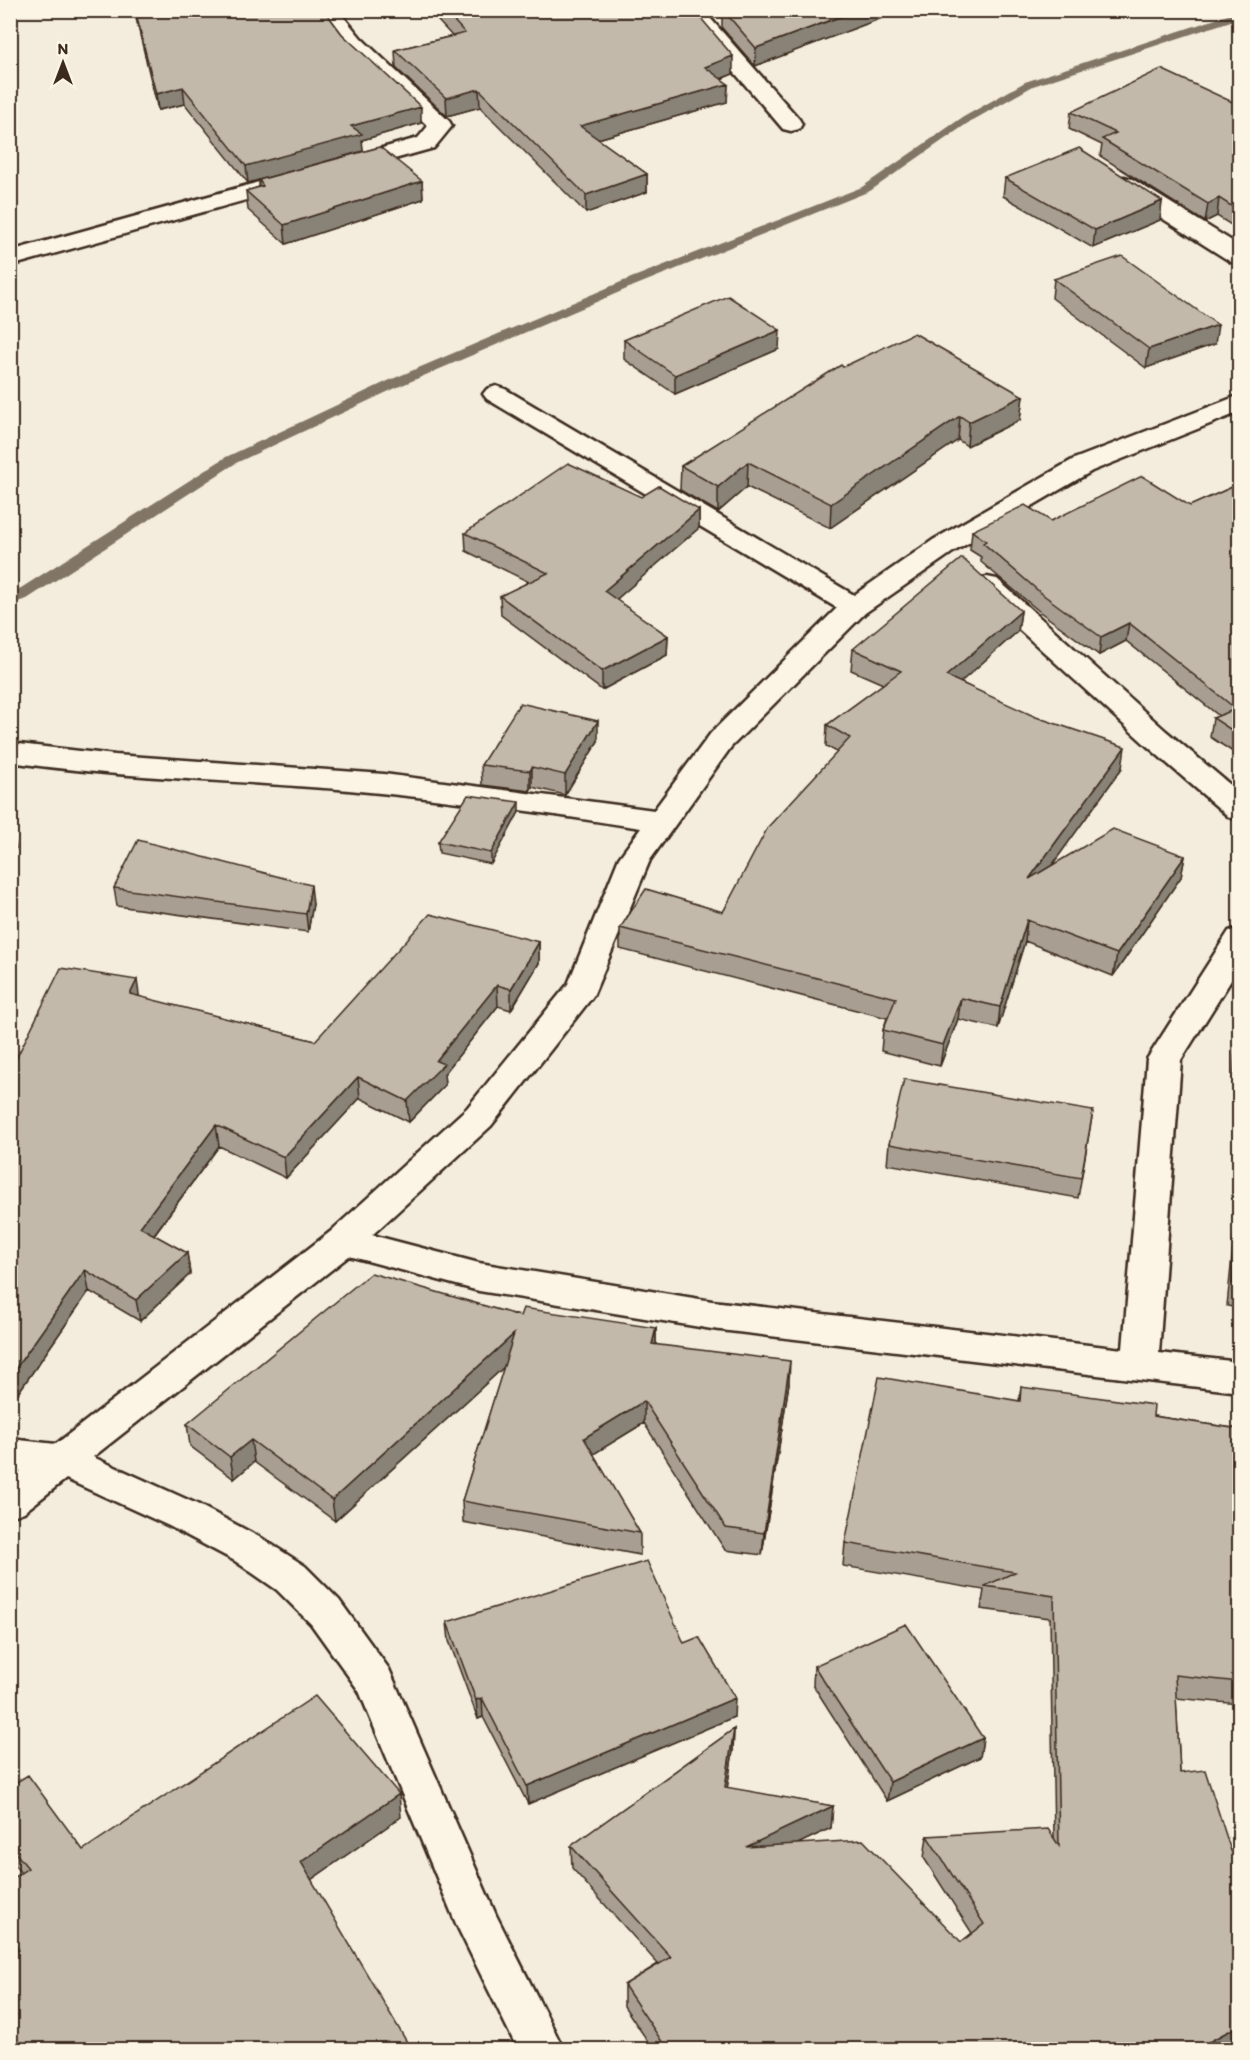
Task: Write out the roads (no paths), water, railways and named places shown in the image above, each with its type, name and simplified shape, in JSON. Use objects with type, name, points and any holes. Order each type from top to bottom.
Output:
[{"type":"street","points":[[10,259],[426,142],[441,126],[353,43],[335,12]]},
{"type":"street","points":[[699,17],[728,17]]},
{"type":"street","points":[[699,17],[723,48],[791,124]]},
{"type":"street","points":[[1106,173],[1239,257]]},
{"type":"street","points":[[496,394],[855,607]]},
{"type":"street","points":[[10,1501],[343,1240],[479,1116],[582,988],[634,858],[721,740],[855,607],[958,559],[1083,465],[1239,403]]},
{"type":"street","points":[[958,559],[1239,810]]},
{"type":"street","points":[[11,752],[201,771],[292,776],[455,790],[662,821]]},
{"type":"street","points":[[1140,1365],[1164,1059],[1239,939]]},
{"type":"street","points":[[343,1240],[479,1277],[712,1315],[1239,1377]]},
{"type":"street","points":[[10,1454],[61,1460],[183,1515],[249,1550],[291,1578],[325,1612],[375,1681],[479,1926],[543,2049]]},
{"type":"waterway","points":[[10,600],[22,596],[231,460],[395,383],[625,285],[866,189],[964,121],[1029,84],[1240,14]]}]
